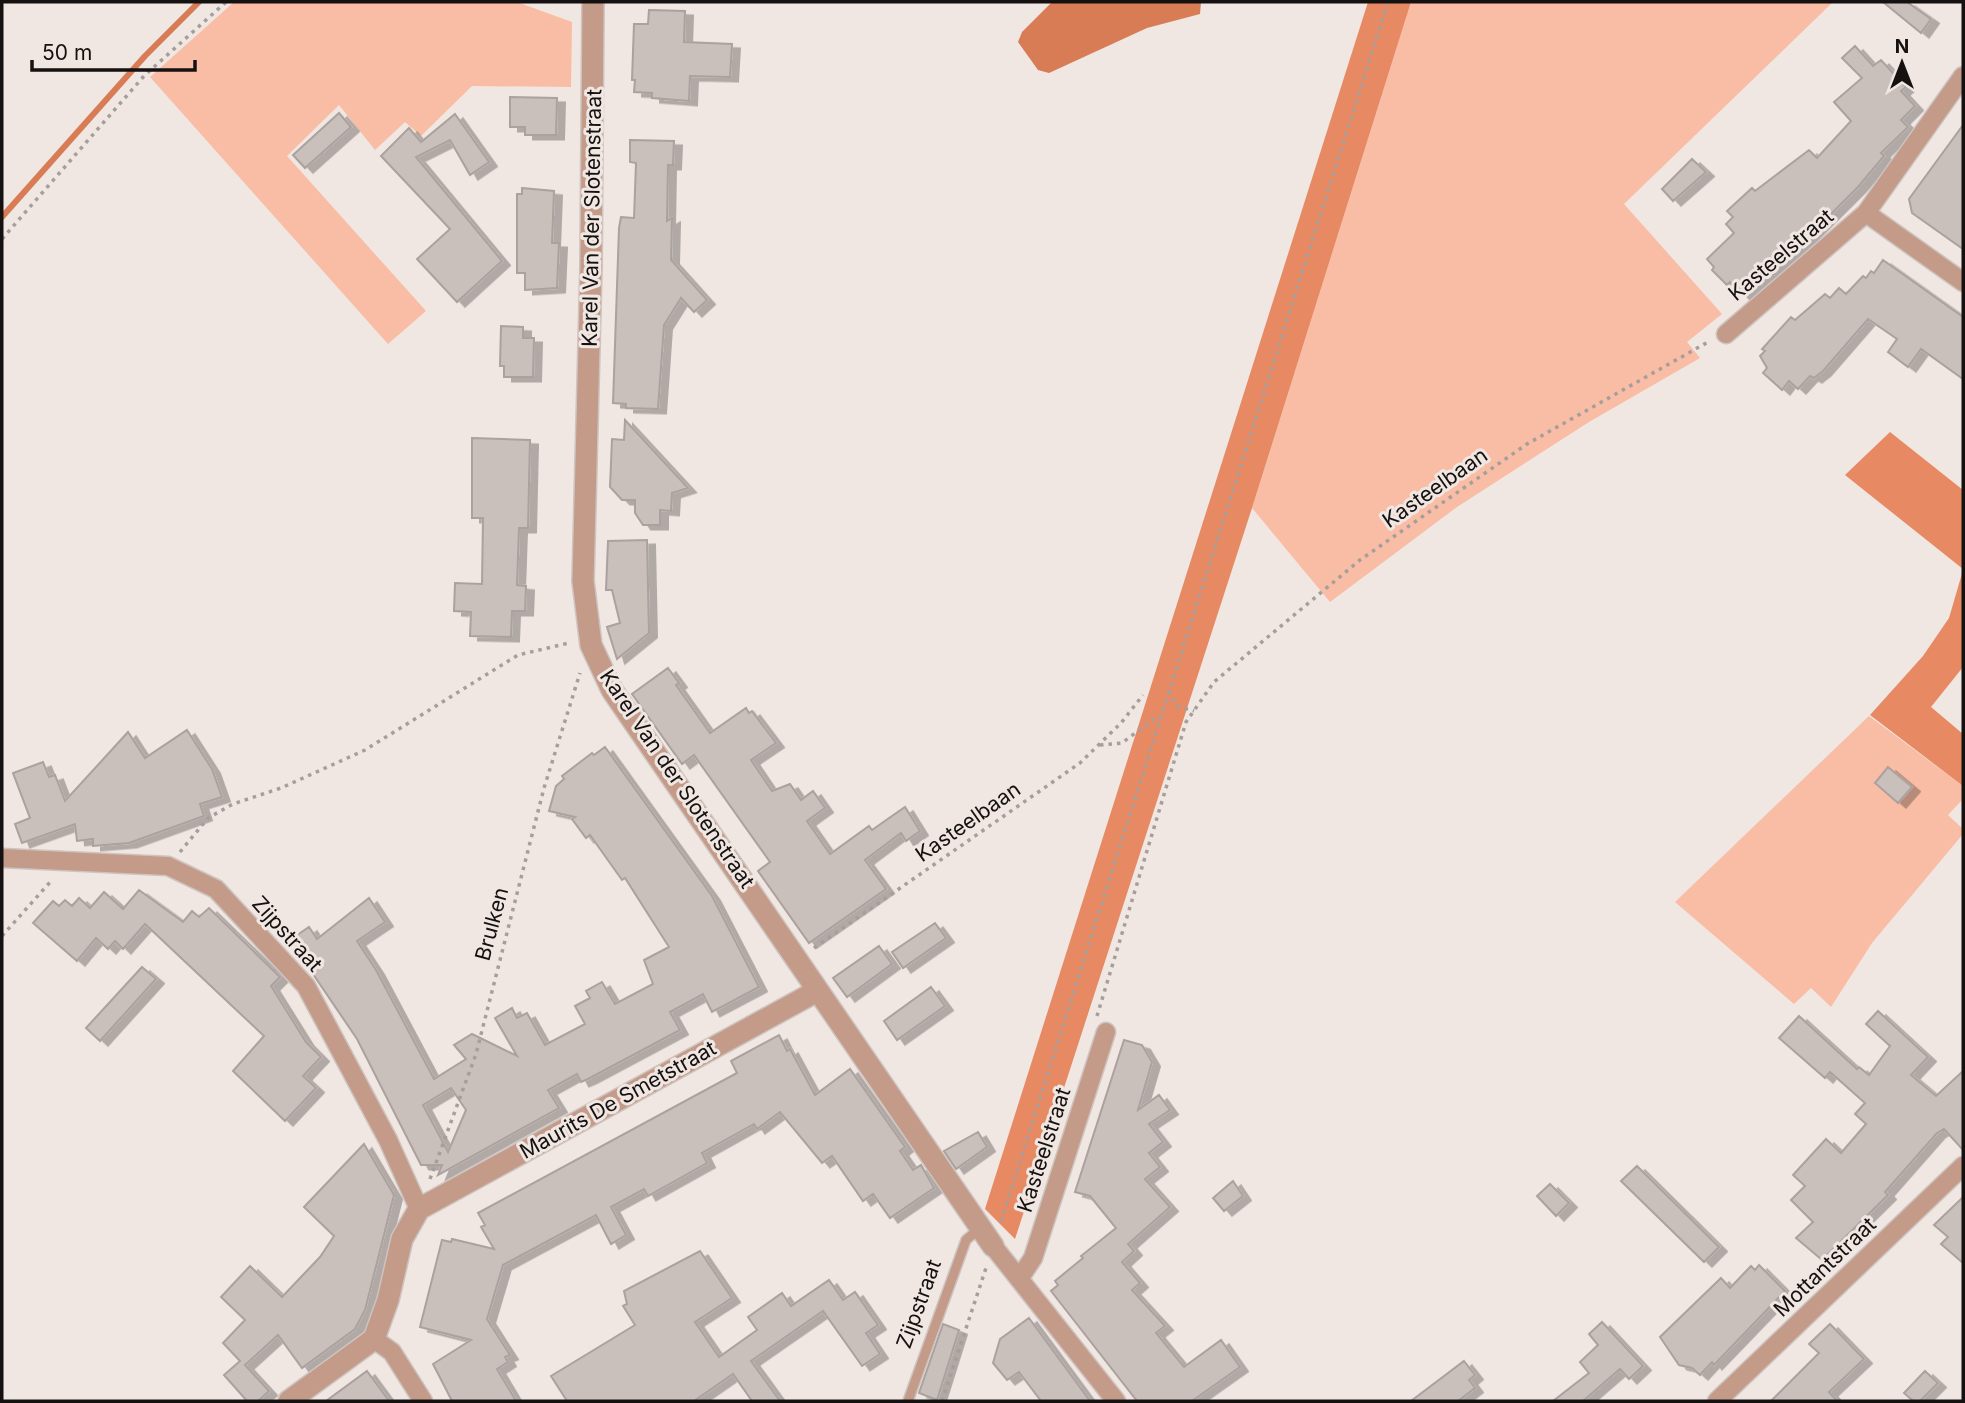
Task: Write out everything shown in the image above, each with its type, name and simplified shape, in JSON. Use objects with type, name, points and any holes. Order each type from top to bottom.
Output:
[{"type":"street","name":"Karel Van der Slotenstraat","points":[[593,2],[592,267],[583,581],[591,640],[612,690],[980,1228],[1116,1401]]},
{"type":"street","name":"Kasteelstraat","points":[[1726,334],[1866,213],[1963,76]]},
{"type":"street","name":"Kasteelstraat","points":[[1866,213],[1963,282]]},
{"type":"street","name":"Zijpstraat","points":[[2,858],[168,866],[216,889],[306,986],[388,1140],[418,1209]]},
{"type":"street","name":"Maurits De Smetstraat","points":[[418,1209],[817,991]]},
{"type":"street","name":"Kasteelstraat","points":[[1019,1279],[1033,1258],[1106,1032]]},
{"type":"street","name":"Mottantstraat","points":[[1717,1401],[1963,1166]]},
{"type":"street","points":[[289,1401],[374,1339],[388,1300],[402,1239],[418,1209]]},
{"type":"street","points":[[374,1339],[393,1352],[423,1401]]},
{"type":"lane","name":"Zijpstraat","points":[[908,1401],[965,1240],[980,1228]]},
{"type":"path","points":[[2,239],[144,76],[226,2]]},
{"type":"path","points":[[942,1401],[1388,2]]},
{"type":"path","name":"Kasteelbaan","points":[[1106,1032],[1097,1015],[1186,722],[1214,682],[1360,561],[1527,444],[1726,334]]},
{"type":"path","points":[[168,866],[208,818],[233,804],[281,788],[365,750],[518,655],[591,640]]},
{"type":"path","name":"Brulken","points":[[418,1209],[476,1054],[544,788],[571,695],[591,640]]},
{"type":"path","points":[[1168,690],[1175,706],[1194,711]]},
{"type":"path","name":"Kasteelbaan","points":[[798,960],[1080,764],[1143,695]]},
{"type":"path","points":[[1098,745],[1122,743],[1161,713]]},
{"type":"path","points":[[2,936],[47,887],[64,863]]},
{"type":"shaded area","points":[[234,2],[517,2],[572,22],[571,87],[472,86],[421,136],[405,122],[375,150],[339,105],[287,156],[426,311],[388,344],[150,77]]},
{"type":"shaded area","points":[[1052,2],[1201,2],[1200,14],[1147,28],[1049,73],[1038,70],[1018,42],[1022,32]]},
{"type":"shaded area","points":[[1368,2],[1411,2],[1252,508],[1015,1239],[985,1209]]},
{"type":"shaded area","points":[[1411,2],[1833,2],[1624,204],[1722,314],[1687,342],[1700,358],[1589,422],[1457,507],[1330,602],[1252,508]]},
{"type":"shaded area","points":[[1890,432],[1963,490],[1963,569],[1845,475]]},
{"type":"shaded area","points":[[1963,570],[1963,667],[1931,707],[1963,734],[1963,786],[1870,715],[1923,656],[1949,618]]},
{"type":"shaded area","points":[[1869,716],[1963,786],[1963,799],[1948,815],[1963,829],[1963,834],[1872,943],[1831,1007],[1811,988],[1794,1004],[1675,902]]},
{"type":"building","points":[[1883,2],[1907,2],[1931,19],[1921,33]]},
{"type":"building","points":[[649,10],[685,11],[684,42],[732,44],[730,77],[690,76],[689,101],[652,98],[652,93],[634,92],[634,24],[648,24]]},
{"type":"building","points":[[1855,46],[1873,66],[1881,60],[1906,87],[1901,91],[1915,106],[1901,120],[1908,127],[1881,153],[1884,156],[1858,187],[1793,252],[1742,295],[1730,282],[1727,285],[1712,270],[1714,267],[1707,259],[1734,233],[1726,224],[1733,217],[1727,211],[1752,188],[1755,191],[1809,150],[1817,158],[1851,121],[1834,102],[1862,78],[1842,58]]},
{"type":"building","points":[[510,97],[557,98],[556,135],[525,135],[525,127],[510,127]]},
{"type":"building","points":[[339,113],[351,127],[305,168],[293,155]]},
{"type":"building","points":[[455,114],[489,162],[470,175],[450,140],[416,157],[502,261],[457,302],[417,259],[450,229],[381,156],[409,128],[421,142]]},
{"type":"building","points":[[1963,125],[1963,249],[1912,213],[1909,199]]},
{"type":"building","points":[[630,140],[674,141],[673,165],[668,165],[667,221],[672,218],[671,260],[707,300],[694,312],[681,298],[664,325],[658,409],[626,408],[626,404],[613,403],[619,228],[621,217],[634,218],[636,163],[630,162]]},
{"type":"building","points":[[1692,159],[1706,172],[1673,201],[1662,189]]},
{"type":"building","points":[[522,188],[554,191],[552,243],[559,243],[557,288],[525,290],[525,273],[517,273],[517,194],[522,194]]},
{"type":"building","points":[[1883,260],[1963,317],[1963,379],[1921,349],[1908,367],[1888,352],[1897,339],[1868,319],[1823,371],[1814,378],[1810,376],[1798,389],[1789,381],[1782,390],[1763,373],[1767,368],[1760,356],[1765,351],[1762,349],[1791,317],[1795,320],[1825,294],[1830,298],[1839,288],[1846,294],[1863,276],[1866,278],[1871,271],[1874,273]]},
{"type":"building","points":[[501,326],[523,327],[523,338],[534,338],[533,377],[504,377],[504,366],[500,366]]},
{"type":"building","points":[[625,420],[688,488],[672,493],[671,511],[660,510],[660,525],[643,525],[635,513],[635,500],[622,500],[610,487],[612,439],[624,440]]},
{"type":"building","points":[[472,438],[530,440],[528,528],[519,528],[517,585],[526,586],[525,611],[512,611],[511,637],[470,636],[471,612],[454,611],[455,583],[482,584],[483,518],[472,518]]},
{"type":"building","points":[[647,540],[649,633],[617,659],[607,627],[620,623],[612,590],[606,590],[608,541]]},
{"type":"building","points":[[668,668],[679,683],[676,685],[710,733],[746,708],[749,713],[752,711],[776,743],[751,760],[772,791],[790,784],[801,800],[813,791],[825,808],[807,821],[830,854],[869,826],[872,830],[905,807],[920,831],[906,841],[901,833],[865,860],[886,889],[809,943],[758,871],[770,862],[694,755],[682,764],[632,694]]},
{"type":"building","points":[[187,730],[212,769],[222,797],[200,804],[204,816],[129,843],[93,846],[93,839],[77,841],[75,824],[22,843],[15,824],[30,818],[13,773],[43,762],[49,777],[55,775],[65,801],[128,732],[145,758]]},
{"type":"building","points":[[605,747],[712,896],[759,987],[712,1012],[703,994],[670,1012],[680,1030],[588,1079],[581,1082],[577,1074],[548,1090],[559,1108],[438,1175],[442,1165],[421,1165],[357,1039],[290,940],[309,927],[317,939],[369,898],[385,922],[357,941],[376,970],[434,1079],[466,1059],[454,1045],[472,1034],[517,1056],[495,1018],[512,1008],[517,1018],[527,1013],[545,1045],[585,1024],[575,1006],[590,998],[586,991],[602,982],[615,1004],[653,984],[644,960],[669,947],[625,878],[622,880],[590,835],[586,838],[572,819],[575,817],[549,811],[556,786],[564,779],[562,776],[592,753],[594,755]],"holes":[[[451,1088],[466,1110],[448,1152],[423,1105]]]},
{"type":"building","points":[[1888,767],[1912,787],[1898,803],[1875,783]]},
{"type":"building","points":[[139,890],[183,922],[192,911],[199,917],[209,908],[280,977],[271,986],[306,1042],[321,1057],[303,1076],[316,1088],[285,1121],[233,1071],[264,1036],[145,924],[123,949],[115,941],[108,949],[96,938],[77,961],[33,923],[53,901],[59,906],[65,900],[72,906],[79,898],[90,908],[104,892],[123,909]]},
{"type":"building","points":[[935,923],[946,938],[903,968],[892,952]]},
{"type":"building","points":[[879,946],[892,964],[847,997],[833,978]]},
{"type":"building","points":[[142,967],[156,979],[100,1041],[86,1028]]},
{"type":"building","points":[[931,987],[945,1006],[897,1040],[884,1021]]},
{"type":"building","points":[[1878,1011],[1928,1057],[1911,1075],[1936,1096],[1963,1071],[1963,1150],[1944,1129],[1937,1133],[1885,1192],[1888,1195],[1822,1260],[1796,1238],[1813,1222],[1791,1200],[1805,1186],[1793,1175],[1826,1139],[1841,1153],[1866,1124],[1855,1114],[1865,1103],[1830,1072],[1825,1078],[1779,1038],[1799,1016],[1857,1069],[1859,1067],[1869,1075],[1890,1046],[1866,1024]]},
{"type":"building","points":[[779,1035],[787,1051],[790,1049],[815,1095],[850,1069],[905,1147],[900,1151],[913,1170],[921,1165],[934,1188],[890,1218],[873,1194],[863,1201],[832,1156],[822,1163],[780,1112],[757,1129],[754,1124],[702,1153],[707,1163],[700,1167],[648,1196],[644,1189],[611,1207],[626,1235],[611,1244],[596,1215],[503,1265],[487,1319],[510,1355],[505,1357],[508,1362],[497,1369],[516,1401],[452,1401],[433,1364],[471,1340],[420,1327],[442,1240],[451,1242],[452,1239],[494,1249],[481,1227],[485,1225],[478,1213],[737,1073],[731,1061]]},
{"type":"building","points":[[1124,1040],[1142,1045],[1152,1062],[1138,1110],[1159,1095],[1170,1110],[1149,1124],[1163,1142],[1149,1153],[1160,1167],[1145,1179],[1170,1207],[1128,1244],[1134,1251],[1122,1262],[1140,1283],[1132,1290],[1165,1326],[1156,1333],[1184,1367],[1221,1340],[1240,1367],[1192,1401],[1137,1401],[1051,1291],[1058,1285],[1055,1281],[1116,1228],[1090,1196],[1075,1192]]},
{"type":"building","points":[[978,1132],[987,1147],[956,1169],[944,1151]]},
{"type":"building","points":[[364,1144],[394,1195],[365,1310],[355,1329],[302,1368],[278,1335],[245,1365],[269,1391],[258,1401],[247,1401],[224,1375],[240,1361],[223,1343],[245,1320],[221,1297],[250,1266],[282,1297],[320,1257],[334,1236],[304,1207]]},
{"type":"building","points":[[1637,1166],[1719,1247],[1704,1262],[1621,1181]]},
{"type":"building","points":[[1233,1181],[1243,1196],[1224,1211],[1213,1198]]},
{"type":"building","points":[[1550,1184],[1569,1203],[1556,1216],[1537,1196]]},
{"type":"building","points":[[1963,1197],[1963,1263],[1941,1244],[1948,1237],[1934,1225]]},
{"type":"building","points":[[700,1251],[732,1298],[695,1322],[719,1357],[757,1330],[748,1317],[782,1293],[791,1306],[829,1280],[843,1300],[855,1292],[878,1325],[866,1333],[880,1354],[862,1366],[823,1311],[751,1361],[780,1401],[752,1401],[733,1374],[694,1401],[567,1401],[551,1376],[635,1325],[623,1306],[627,1304],[624,1291]]},
{"type":"building","points":[[1759,1265],[1785,1291],[1714,1365],[1712,1362],[1700,1375],[1692,1368],[1679,1365],[1660,1337],[1721,1278],[1730,1288],[1751,1266],[1755,1270]]},
{"type":"building","points":[[1029,1318],[1090,1401],[1041,1401],[1019,1372],[1007,1380],[993,1363],[1000,1339]]},
{"type":"building","points":[[1602,1322],[1643,1366],[1629,1379],[1620,1369],[1583,1401],[1553,1401],[1589,1373],[1580,1362],[1598,1345],[1589,1334]]},
{"type":"building","points":[[943,1324],[959,1330],[937,1400],[919,1393]]},
{"type":"building","points":[[1830,1324],[1864,1359],[1829,1392],[1837,1401],[1771,1401],[1819,1353],[1809,1344]]},
{"type":"building","points":[[1464,1361],[1475,1375],[1469,1380],[1475,1388],[1458,1401],[1411,1401]]},
{"type":"building","points":[[367,1371],[389,1401],[326,1401]]},
{"type":"building","points":[[1925,1371],[1938,1383],[1920,1401],[1913,1401],[1904,1393]]},
{"type":"waterway","points":[[2,217],[145,56],[199,2]]}]
